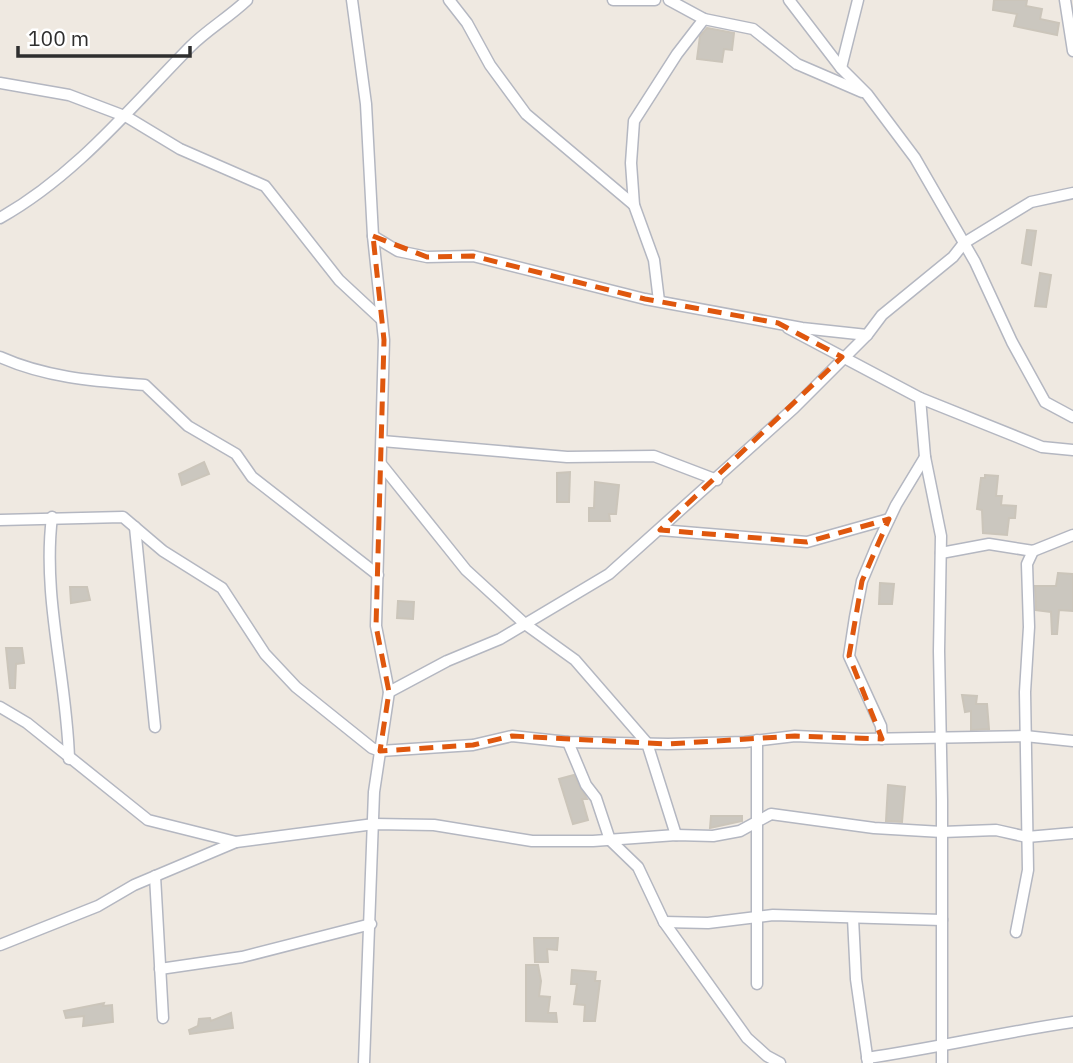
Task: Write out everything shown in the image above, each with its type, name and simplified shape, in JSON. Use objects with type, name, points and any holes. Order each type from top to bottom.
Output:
[{"type":"street","points":[[0,218],[27,203],[127,117],[192,45],[247,0]]},
{"type":"street","points":[[352,0],[366,104],[373,236],[384,340],[376,626],[388,692],[374,824],[364,1063]]},
{"type":"street","points":[[449,0],[467,23],[490,65],[526,114],[634,205]]},
{"type":"street","points":[[612,0],[655,0]]},
{"type":"street","points":[[669,0],[704,19],[753,29],[797,64],[867,94]]},
{"type":"street","points":[[789,0],[841,68],[867,94],[915,158],[964,243],[1012,342],[1045,402],[1073,417]]},
{"type":"street","points":[[841,68],[858,0]]},
{"type":"street","points":[[1065,0],[1073,51]]},
{"type":"street","points":[[659,301],[654,260],[634,205],[631,163],[634,121],[677,54],[704,19]]},
{"type":"street","points":[[0,83],[69,95],[127,117],[180,149],[265,186],[338,280],[381,320]]},
{"type":"street","points":[[388,692],[525,624],[609,574],[717,480],[867,335],[882,315],[953,257],[964,243],[1031,202],[1073,193]]},
{"type":"street","points":[[373,236],[398,251],[427,257],[473,256],[659,301],[778,323],[867,335]]},
{"type":"street","points":[[778,323],[920,398],[1042,447],[1073,450]]},
{"type":"street","points":[[0,357],[18,365],[76,380],[145,385],[188,426],[236,454],[252,477],[378,575]]},
{"type":"street","points":[[920,398],[925,457],[941,536],[942,1063]]},
{"type":"street","points":[[382,441],[567,457],[654,456],[717,480]]},
{"type":"street","points":[[882,739],[881,726],[849,656],[862,581],[889,519],[925,457]]},
{"type":"street","points":[[381,464],[466,570],[525,624],[575,660],[647,743],[676,835]]},
{"type":"street","points":[[52,517],[48,552],[52,607],[68,721],[69,759]]},
{"type":"street","points":[[0,520],[123,517],[163,551],[222,588],[265,654],[296,687],[372,748],[380,751],[473,746],[512,736],[568,742],[647,743],[757,740],[795,736],[882,739],[1025,736],[1073,741]]},
{"type":"street","points":[[660,530],[807,542],[889,519]]},
{"type":"street","points":[[135,527],[155,727]]},
{"type":"street","points":[[941,553],[989,544],[1032,551],[1073,535]]},
{"type":"street","points":[[1016,932],[1028,870],[1029,803],[1025,736],[1029,627],[1027,564],[1032,551]]},
{"type":"street","points":[[0,707],[27,723],[148,820],[236,842]]},
{"type":"street","points":[[757,740],[757,984]]},
{"type":"street","points":[[568,742],[586,785],[596,798],[610,840],[638,867],[664,922],[747,1038],[766,1056],[780,1063]]},
{"type":"street","points":[[0,945],[98,906],[155,876],[236,842],[374,824],[434,825],[532,841],[610,840],[676,835],[713,836],[740,831],[771,814],[874,828],[942,832],[996,830],[1027,838],[1073,833]]},
{"type":"street","points":[[155,876],[163,1018]]},
{"type":"street","points":[[664,922],[708,923],[755,917],[942,920]]},
{"type":"street","points":[[853,918],[856,979],[867,1061],[942,1048],[1010,1031],[1073,1021]]},
{"type":"street","points":[[160,968],[242,957],[371,924]]},
{"type":"highlighted area","points":[[373,236],[427,257],[473,256],[645,299],[778,323],[842,357],[660,530],[807,542],[889,519],[862,581],[849,656],[882,739],[795,736],[668,744],[512,736],[473,745],[380,751],[389,692],[376,626],[384,340]]},
{"type":"building","points":[[994,0],[1027,0],[1026,6],[1042,9],[1040,19],[1059,23],[1057,35],[1014,26],[1017,14],[993,10]]},
{"type":"building","points":[[707,28],[734,33],[732,50],[724,49],[722,62],[697,59],[700,36]]},
{"type":"building","points":[[1027,230],[1036,231],[1031,265],[1022,263]]},
{"type":"building","points":[[1040,273],[1051,275],[1046,307],[1035,306]]},
{"type":"building","points":[[204,462],[209,474],[182,485],[179,474]]},
{"type":"building","points":[[570,472],[569,502],[557,502],[557,473]]},
{"type":"building","points":[[985,475],[998,476],[996,496],[1002,496],[1001,505],[1016,506],[1015,518],[1009,518],[1007,535],[983,533],[982,510],[977,509],[981,478],[985,478]]},
{"type":"building","points":[[595,482],[619,485],[616,514],[609,514],[610,521],[589,521],[589,508],[594,508]]},
{"type":"building","points":[[1058,573],[1073,574],[1073,611],[1059,610],[1057,634],[1052,634],[1051,612],[1036,610],[1035,586],[1056,586]]},
{"type":"building","points":[[880,583],[894,584],[892,604],[879,604]]},
{"type":"building","points":[[70,587],[87,587],[90,600],[71,603]]},
{"type":"building","points":[[398,601],[414,602],[413,619],[397,618]]},
{"type":"building","points":[[6,648],[22,648],[24,663],[16,664],[15,688],[10,688]]},
{"type":"building","points":[[962,695],[977,696],[976,704],[987,704],[989,729],[971,730],[971,711],[965,712]]},
{"type":"building","points":[[574,775],[587,799],[582,799],[588,820],[573,824],[559,779]]},
{"type":"building","points":[[888,785],[905,787],[902,822],[886,821]]},
{"type":"building","points":[[711,816],[742,816],[742,821],[710,828]]},
{"type":"building","points":[[534,938],[558,938],[557,950],[547,949],[548,962],[535,962]]},
{"type":"building","points":[[526,965],[538,965],[541,981],[539,996],[550,997],[548,1013],[556,1013],[557,1022],[526,1021]]},
{"type":"building","points":[[572,970],[596,972],[595,981],[600,981],[595,1021],[584,1021],[585,1005],[574,1004],[577,984],[571,984]]},
{"type":"building","points":[[104,1003],[103,1006],[112,1005],[113,1022],[83,1026],[84,1016],[66,1018],[64,1011]]},
{"type":"building","points":[[231,1013],[233,1028],[190,1034],[189,1030],[198,1026],[199,1019],[210,1018],[211,1021]]}]
